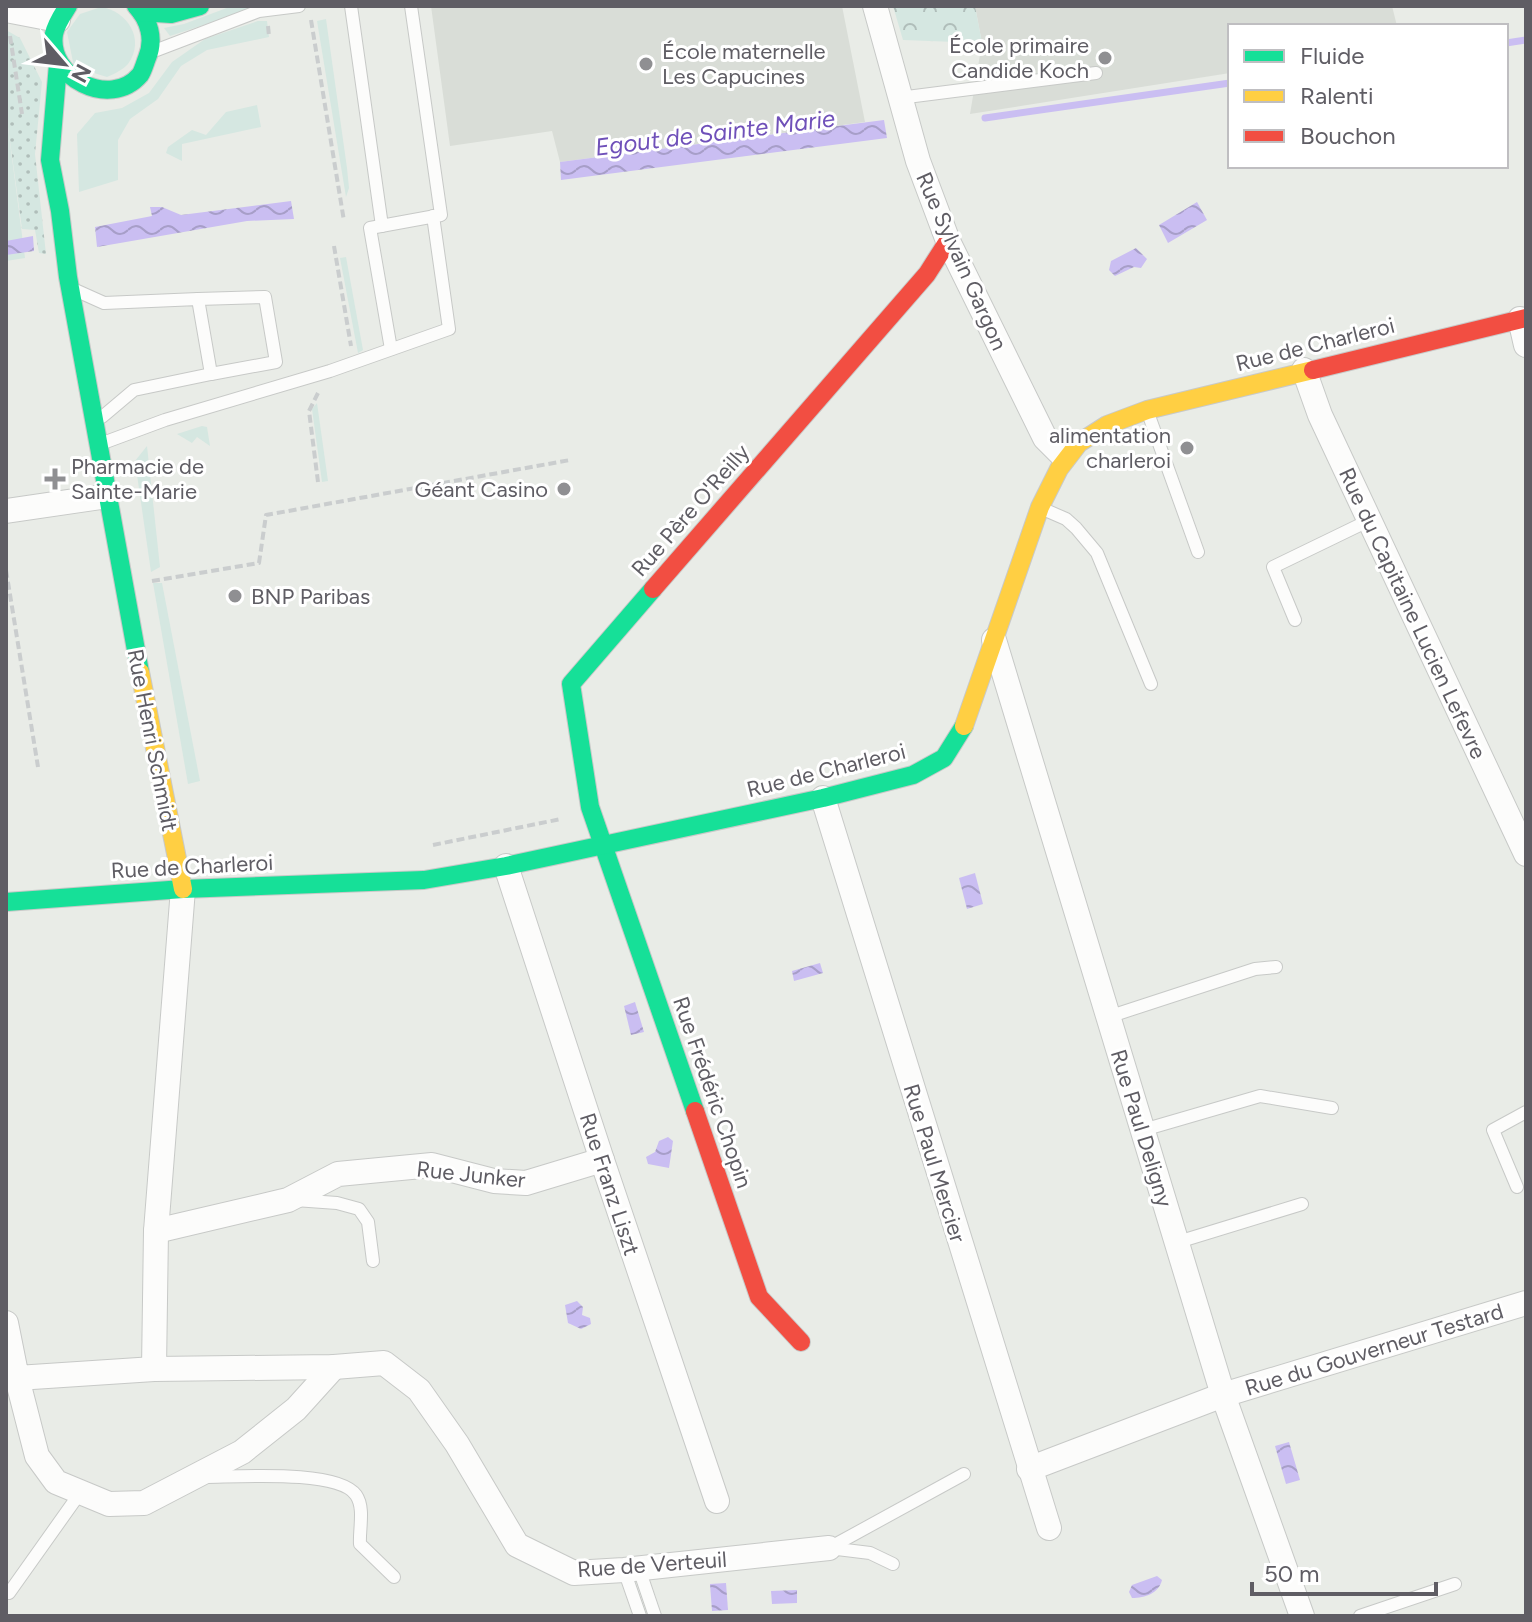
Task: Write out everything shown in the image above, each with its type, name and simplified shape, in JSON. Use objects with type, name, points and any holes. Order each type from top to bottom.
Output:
[{"type":"street","points":[[139,9],[161,16],[187,12],[200,6]]},
{"type":"street","name":"Rue Sylvain Gargon","points":[[875,6],[918,161],[948,241],[1045,438],[1064,457]]},
{"type":"street","points":[[87,106],[137,77],[150,53],[148,24],[139,9]]},
{"type":"street","points":[[7,18],[63,13]]},
{"type":"street","name":"Rue Henri Schmidt","points":[[63,13],[53,34],[53,50],[58,64],[50,160],[153,749],[183,889],[156,1231],[154,1369]]},
{"type":"street","points":[[58,64],[67,77],[95,91],[125,85]]},
{"type":"street","name":"Rue Henri Schmidt","points":[[60,211],[65,149],[71,129]]},
{"type":"street","name":"Rue Père O'Reilly","points":[[602,844],[590,807],[571,684],[927,274],[948,241]]},
{"type":"street","points":[[1523,318],[1526,345]]},
{"type":"street","name":"Rue de Charleroi","points":[[6,902],[183,889],[424,880],[506,866],[823,798],[913,775],[944,758],[961,734],[1040,507],[1064,457],[1076,444],[1116,419],[1147,410],[1523,318]]},
{"type":"street","name":"Rue du Capitaine Lucien Lefevre","points":[[1304,370],[1313,400],[1526,854]]},
{"type":"street","points":[[6,511],[108,496]]},
{"type":"street","name":"Rue Paul Deligny","points":[[994,637],[1223,1395],[1302,1616]]},
{"type":"street","name":"Rue Paul Mercier","points":[[823,798],[1049,1528]]},
{"type":"street","name":"Rue Frédéric Chopin","points":[[602,844],[759,1297],[801,1342]]},
{"type":"street","name":"Rue Franz Liszt","points":[[506,866],[717,1501]]},
{"type":"street","name":"Rue Junker","points":[[156,1231],[288,1200],[338,1174],[432,1165],[494,1181],[526,1183],[602,1160]]},
{"type":"street","name":"Rue du Gouverneur Testard","points":[[1029,1469],[1223,1395],[1526,1303]]},
{"type":"street","points":[[6,1323],[37,1456],[56,1482],[109,1504],[144,1503],[242,1452],[296,1409],[334,1367]]},
{"type":"street","name":"Rue de Verteuil","points":[[17,1378],[154,1369],[334,1367],[384,1363],[419,1390],[457,1444],[517,1545],[574,1573],[829,1548]]},
{"type":"lane","points":[[150,53],[259,11],[299,6]]},
{"type":"lane","points":[[351,6],[382,226]]},
{"type":"lane","points":[[100,444],[165,420],[330,371],[449,329],[411,6]]},
{"type":"lane","points":[[901,103],[1096,73]]},
{"type":"lane","points":[[391,349],[370,228],[437,216]]},
{"type":"lane","points":[[69,282],[104,303],[265,297],[276,362],[134,390],[96,421]]},
{"type":"lane","points":[[198,299],[211,374]]},
{"type":"lane","points":[[1147,410],[1198,552]]},
{"type":"lane","points":[[1040,507],[1066,519],[1087,538],[1097,553],[1151,684]]},
{"type":"lane","points":[[1295,620],[1273,567],[1370,520]]},
{"type":"lane","points":[[1108,1017],[1255,969],[1276,967]]},
{"type":"lane","points":[[1143,1130],[1260,1096],[1332,1108]]},
{"type":"lane","points":[[1517,1187],[1493,1130],[1526,1112]]},
{"type":"lane","points":[[288,1200],[337,1203],[359,1209],[368,1222],[373,1261]]},
{"type":"lane","points":[[1178,1242],[1302,1204]]},
{"type":"lane","points":[[829,1548],[964,1474]]},
{"type":"lane","points":[[193,1477],[304,1476],[338,1483],[355,1493],[361,1508],[360,1544],[394,1577]]},
{"type":"lane","points":[[9,1593],[80,1493]]},
{"type":"lane","points":[[829,1548],[870,1553],[893,1564]]},
{"type":"lane","points":[[631,1569],[640,1616]]},
{"type":"lane","points":[[631,1569],[655,1616]]},
{"type":"lane","points":[[1360,1616],[1455,1584]]},
{"type":"path","points":[[7,18],[24,127]]},
{"type":"path","points":[[311,20],[344,221]]},
{"type":"path","points":[[334,246],[352,352]]},
{"type":"path","points":[[318,482],[309,411],[318,391],[326,388]]},
{"type":"path","points":[[146,582],[259,563],[266,515],[570,460]]},
{"type":"path","points":[[6,570],[38,767]]},
{"type":"path","points":[[430,846],[571,818]]},
{"type":"shaded area","name":"École maternelle Les Capucines","points":[[431,6],[842,6],[865,122],[560,162],[552,131],[450,146]]},
{"type":"shaded area","name":"École primaire Candide Koch","points":[[975,6],[1392,6],[1396,24],[1228,24],[1228,73],[970,114],[982,43]]},
{"type":"green space","points":[[232,6],[261,6],[170,36],[164,28],[184,24]]},
{"type":"green space","points":[[893,6],[975,6],[982,43],[903,40]]},
{"type":"green space","points":[[101,7],[126,20],[135,45],[128,64],[107,77],[74,67],[67,32],[80,14]]},
{"type":"green space","points":[[326,19],[347,168],[349,188],[346,197],[317,21]]},
{"type":"green space","points":[[258,21],[267,21],[269,37],[207,50],[181,66],[158,99],[130,119],[118,140],[118,180],[79,192],[77,134],[95,113],[122,108],[149,93],[172,62],[205,39]]},
{"type":"green space","points":[[6,30],[20,38],[42,82],[35,154],[46,254],[39,253],[35,230],[22,229],[6,112]]},
{"type":"green space","points":[[257,105],[261,127],[182,144],[182,161],[166,153],[168,147],[192,130],[206,135],[226,112]]},
{"type":"green space","points":[[6,112],[25,258],[6,261]]},
{"type":"green space","points":[[346,257],[363,350],[358,353],[340,258]]},
{"type":"green space","points":[[317,403],[328,481],[322,482],[312,409]]},
{"type":"green space","points":[[207,427],[210,446],[197,437],[192,443],[177,434]]},
{"type":"green space","points":[[147,446],[160,567],[151,572],[135,461]]},
{"type":"green space","points":[[153,583],[162,583],[200,781],[188,784]]},
{"type":"water","points":[[884,120],[887,138],[561,180],[560,162]]},
{"type":"water","points":[[291,201],[294,219],[247,221],[97,247],[95,227],[152,216],[150,207],[162,207],[181,215]]},
{"type":"water","points":[[1197,202],[1207,220],[1168,243],[1159,225]]},
{"type":"water","points":[[33,236],[34,251],[6,255],[6,241]]},
{"type":"water","points":[[1136,248],[1147,259],[1141,268],[1134,267],[1115,276],[1109,270],[1111,261]]},
{"type":"water","points":[[975,873],[983,904],[967,909],[959,878]]},
{"type":"water","points":[[820,963],[823,973],[794,981],[792,971]]},
{"type":"water","points":[[635,1002],[644,1032],[631,1035],[624,1006]]},
{"type":"water","points":[[668,1137],[673,1141],[669,1168],[648,1164],[646,1157],[655,1152],[659,1141]]},
{"type":"water","points":[[577,1301],[583,1307],[582,1315],[590,1318],[591,1324],[581,1329],[568,1323],[565,1305]]},
{"type":"water","points":[[1289,1442],[1300,1480],[1286,1484],[1275,1446]]},
{"type":"water","points":[[1157,1576],[1162,1580],[1155,1591],[1132,1598],[1129,1592],[1132,1585]]},
{"type":"water","points":[[726,1583],[728,1610],[712,1611],[710,1584]]},
{"type":"water","points":[[797,1590],[797,1603],[772,1604],[771,1591]]},
{"type":"waterway","name":"Egout de Sainte Marie","points":[[1508,43],[1526,40]]},
{"type":"waterway","name":"Egout de Sainte Marie","points":[[985,118],[1228,83]]},
{"type":"traffic: fast","points":[[68,6],[54,34],[54,50],[70,75],[98,89],[127,85],[143,69],[149,51],[149,30],[136,6]]},
{"type":"traffic: fast","points":[[141,12],[171,14],[200,6]]},
{"type":"traffic: fast","points":[[58,64],[50,160],[68,277],[140,672]]},
{"type":"traffic: fast","points":[[653,589],[571,684],[590,807],[695,1111]]},
{"type":"traffic: fast","points":[[6,902],[183,889],[424,880],[506,866],[823,798],[913,775],[944,758],[964,726]]},
{"type":"traffic: slow","points":[[964,726],[1040,507],[1059,469],[1079,443],[1107,425],[1147,410],[1313,370]]},
{"type":"traffic: slow","points":[[140,672],[183,889]]},
{"type":"traffic: jam","points":[[653,589],[927,274],[948,241]]},
{"type":"traffic: jam","points":[[1313,370],[1526,318]]},
{"type":"traffic: jam","points":[[695,1111],[759,1297],[801,1342]]},
{"type":"place","name":"École primaire Candide Koch","points":[[1105,58]]},
{"type":"place","name":"École maternelle Les Capucines","points":[[646,64]]},
{"type":"place","name":"alimentation charleroi","points":[[1187,448]]},
{"type":"place","name":"Pharmacie de Sainte-Marie","points":[[55,479]]},
{"type":"place","name":"Géant Casino","points":[[564,489]]},
{"type":"place","name":"BNP Paribas","points":[[235,596]]}]
